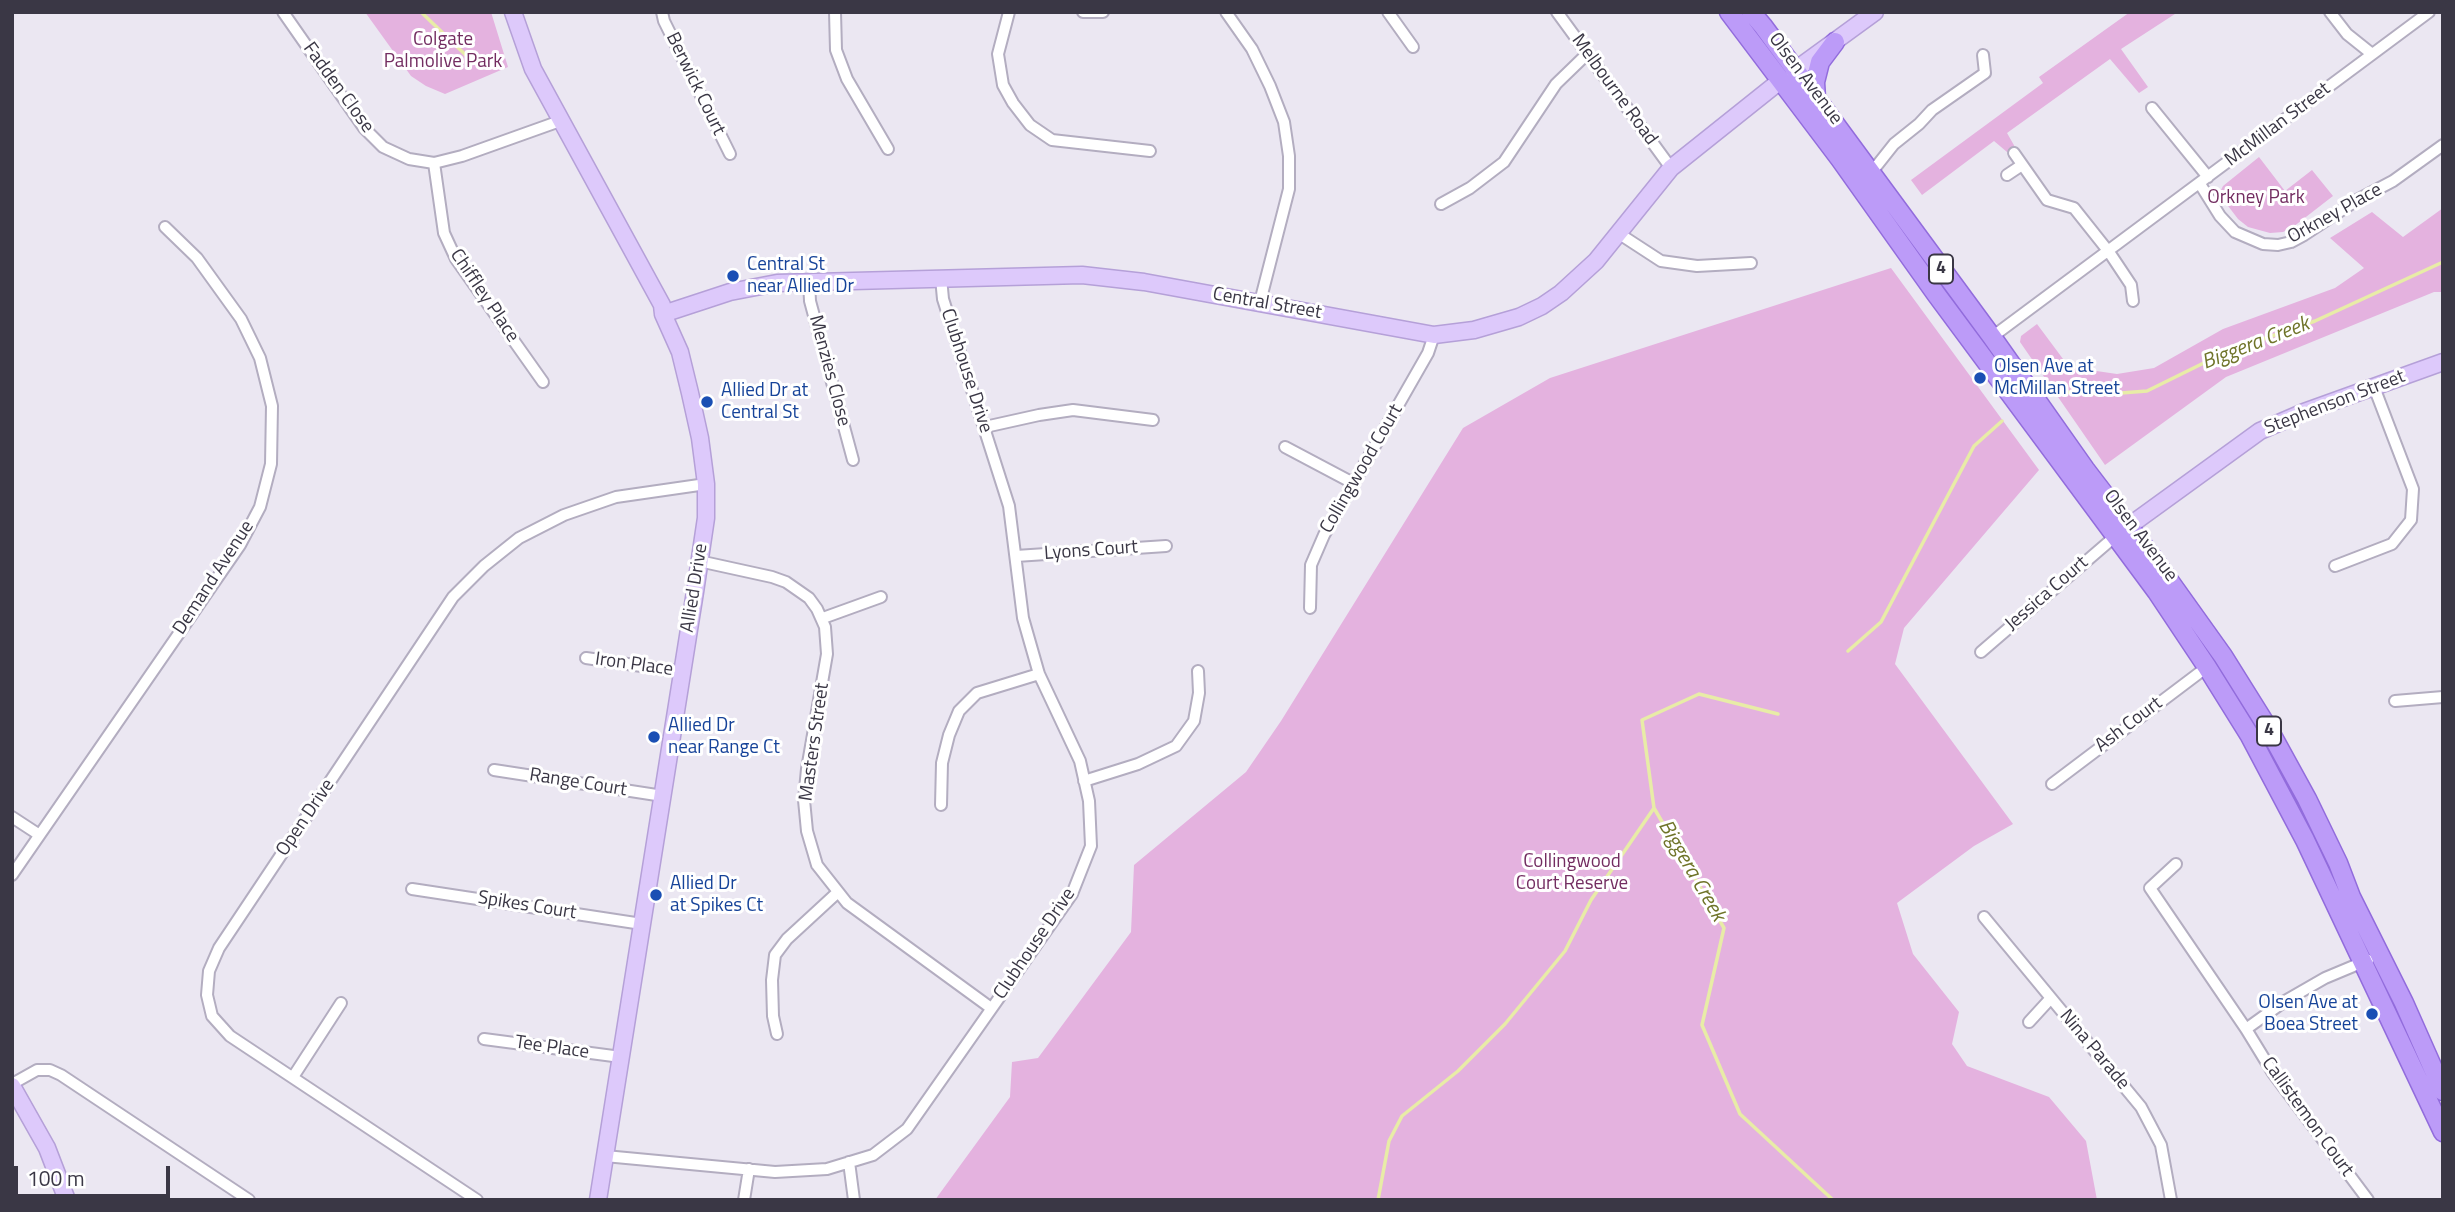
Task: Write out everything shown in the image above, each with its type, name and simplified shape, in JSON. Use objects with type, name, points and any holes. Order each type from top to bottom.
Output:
[{"type":"main road","name":"Olsen Avenue","points":[[1729,12],[1787,76],[1816,100],[2223,656],[2312,808],[2443,1091]]},
{"type":"main road","name":"Olsen Avenue","points":[[1751,12],[1763,26],[1787,76],[1840,159],[1944,306],[2157,592],[2207,667],[2279,789],[2305,839],[2443,1132]]},
{"type":"main road","points":[[1816,100],[1815,82],[1820,62],[1835,42]]},
{"type":"street","name":"Fadden Close","points":[[283,12],[364,128],[383,147],[409,159],[434,163],[463,156],[560,121]]},
{"type":"street","name":"Allied Drive","points":[[513,12],[533,69],[662,306],[680,352],[700,438],[706,484],[706,518],[598,1200]]},
{"type":"street","name":"Berwick Court","points":[[662,12],[730,154]]},
{"type":"street","points":[[835,12],[836,50],[847,79],[888,149]]},
{"type":"street","points":[[1009,12],[998,54],[1003,85],[1030,125],[1052,140],[1150,151]]},
{"type":"street","points":[[1083,12],[1103,12]]},
{"type":"street","points":[[1226,12],[1252,49],[1270,86],[1284,122],[1289,156],[1289,189],[1260,302]]},
{"type":"street","points":[[1388,12],[1413,47]]},
{"type":"street","name":"Melbourne Road","points":[[1557,12],[1671,168]]},
{"type":"street","name":"Central Street","points":[[663,314],[755,286],[809,281],[1082,275],[1144,282],[1434,335],[1495,325],[1542,306],[1578,279],[1671,168],[1787,76],[1875,12]]},
{"type":"street","points":[[2330,12],[2347,33],[2372,54]]},
{"type":"street","name":"McMillan Street","points":[[1992,337],[2429,12]]},
{"type":"street","points":[[1441,204],[1470,188],[1504,162],[1527,131],[1546,98],[1587,54]]},
{"type":"street","points":[[1871,173],[1894,144],[1932,110],[1985,73],[1983,55]]},
{"type":"street","name":"Orkney Place","points":[[2152,108],[2204,180],[2220,216],[2235,232],[2263,244],[2291,242],[2304,235],[2357,200],[2393,181],[2443,145]]},
{"type":"street","points":[[2014,153],[2047,200],[2074,208],[2131,285],[2133,301]]},
{"type":"street","name":"Chiffley Place","points":[[434,163],[444,233],[456,259],[543,382]]},
{"type":"street","points":[[2007,175],[2022,165]]},
{"type":"street","name":"Demand Avenue","points":[[12,875],[240,545],[260,507],[271,464],[272,406],[260,358],[241,319],[203,267],[164,227]]},
{"type":"street","points":[[1618,233],[1661,261],[1697,266],[1751,263]]},
{"type":"street","name":"Clubhouse Drive","points":[[605,1156],[775,1172],[827,1169],[873,1155],[907,1129],[1072,894],[1091,846],[1089,801],[1080,761],[1039,674],[1023,618],[1009,506],[943,299],[941,278]]},
{"type":"street","name":"Menzies Close","points":[[809,281],[810,301],[853,460]]},
{"type":"street","name":"Collingwood Court","points":[[1310,608],[1311,565],[1324,535],[1428,353],[1434,335]]},
{"type":"street","name":"Stephenson Street","points":[[2129,526],[2260,431],[2304,412],[2443,362]]},
{"type":"street","points":[[2335,566],[2392,544],[2411,520],[2413,489],[2374,387]]},
{"type":"street","points":[[985,427],[1073,410],[1153,420]]},
{"type":"street","points":[[1285,447],[1353,483]]},
{"type":"street","name":"Open Drive","points":[[477,1200],[230,1036],[212,1017],[207,995],[209,971],[219,948],[453,597],[484,566],[519,538],[564,515],[616,497],[706,484]]},
{"type":"street","name":"Jessica Court","points":[[1981,652],[2113,536],[2129,526]]},
{"type":"street","name":"Lyons Court","points":[[1016,556],[1166,546]]},
{"type":"street","points":[[699,561],[786,582],[809,598],[823,618],[881,597]]},
{"type":"street","name":"Masters Street","points":[[823,618],[827,654],[804,800],[807,831],[817,865],[847,903],[991,1008]]},
{"type":"street","name":"Iron Place","points":[[586,658],[682,672]]},
{"type":"street","name":"Ash Court","points":[[2052,784],[2207,667]]},
{"type":"street","points":[[1084,781],[1138,764],[1176,746],[1194,721],[1199,693],[1198,671]]},
{"type":"street","points":[[941,805],[942,763],[959,711],[977,693],[1039,674]]},
{"type":"street","points":[[2395,701],[2443,697]]},
{"type":"street","name":"Range Court","points":[[494,770],[663,796]]},
{"type":"street","points":[[12,817],[38,834]]},
{"type":"street","name":"Callistemon Court","points":[[2176,864],[2150,888],[2273,1073],[2368,1200]]},
{"type":"street","name":"Spikes Court","points":[[412,889],[642,924]]},
{"type":"street","points":[[777,1034],[773,1016],[772,980],[775,955],[787,939],[838,892]]},
{"type":"street","name":"Nina Parade","points":[[1984,917],[2141,1107],[2161,1145],[2171,1200]]},
{"type":"street","points":[[2246,1029],[2285,1001],[2380,953]]},
{"type":"street","points":[[2029,1022],[2051,998]]},
{"type":"street","points":[[293,1077],[341,1003]]},
{"type":"street","name":"Tee Place","points":[[484,1039],[621,1057]]},
{"type":"street","points":[[67,1200],[47,1148],[12,1085],[37,1070],[50,1070],[61,1075],[249,1200]]},
{"type":"street","points":[[849,1162],[854,1200]]},
{"type":"street","points":[[744,1200],[749,1169]]},
{"type":"green space","name":"Colgate Palmolive Park","points":[[365,12],[491,12],[508,67],[445,94],[411,76]]},
{"type":"green space","points":[[2130,12],[2178,12],[2121,49],[2148,87],[2139,93],[2110,59],[2007,133],[2015,147],[2007,152],[1994,141],[1922,195],[1911,180],[2043,83],[2039,77]]},
{"type":"green space","name":"Orkney Park","points":[[2259,157],[2285,191],[2312,170],[2333,196],[2283,232],[2270,233],[2248,227],[2238,219],[2219,194],[2223,186]]},
{"type":"green space","points":[[2443,208],[2443,292],[2434,292],[2226,377],[2105,465],[2020,342],[2021,336],[2037,324],[2069,367],[2117,374],[2154,368],[2223,329],[2335,288],[2364,268],[2330,238],[2372,212],[2403,237]]},
{"type":"green space","name":"Collingwood Court Reserve","points":[[1891,268],[2039,470],[1904,628],[1895,664],[2013,824],[1974,846],[1897,903],[1913,954],[1959,1012],[1952,1044],[1967,1066],[2049,1097],[2086,1141],[2097,1200],[935,1200],[1010,1097],[1012,1062],[1038,1058],[1131,932],[1134,865],[1246,772],[1281,721],[1463,428],[1550,378]]},
{"type":"waterway","points":[[421,12],[474,63]]},
{"type":"waterway","name":"Biggera Creek","points":[[2061,392],[2108,394],[2147,391],[2226,352],[2315,321],[2443,262]]},
{"type":"waterway","name":"Biggera Creek","points":[[1848,651],[1881,622],[1974,446],[2002,421]]},
{"type":"waterway","name":"Biggera Creek","points":[[1778,714],[1699,694],[1642,720],[1654,808],[1724,928],[1702,1025],[1740,1114],[1833,1200]]},
{"type":"waterway","points":[[1378,1200],[1389,1141],[1402,1116],[1458,1071],[1505,1024],[1565,951],[1591,900],[1654,808]]},
{"type":"place","name":"Central St near Allied Dr","points":[[733,276]]},
{"type":"place","name":"Olsen Ave at McMillan Street","points":[[1980,378]]},
{"type":"place","name":"Allied Dr at Central St","points":[[707,402]]},
{"type":"place","name":"Allied Dr near Range Ct","points":[[654,737]]},
{"type":"place","name":"Allied Dr at Spikes Ct","points":[[656,895]]},
{"type":"place","name":"Olsen Ave at Boea Street","points":[[2372,1014]]}]
